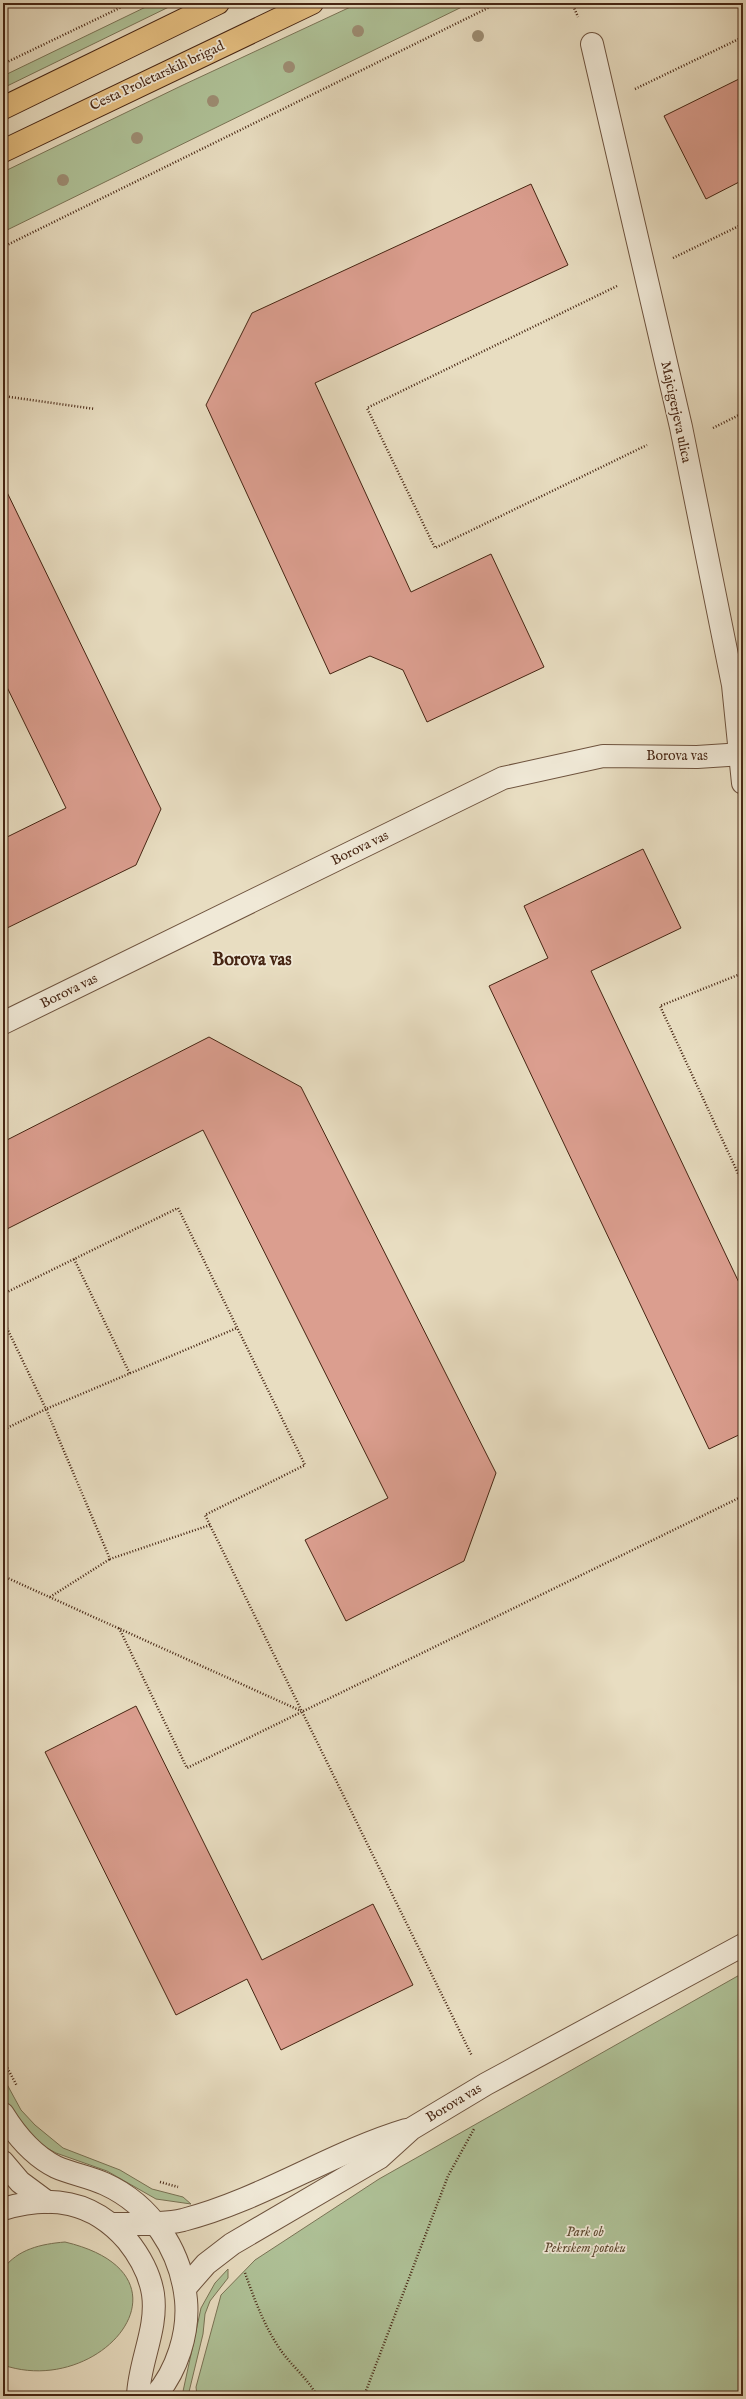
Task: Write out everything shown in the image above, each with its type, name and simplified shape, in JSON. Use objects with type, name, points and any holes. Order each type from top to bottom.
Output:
[{"type":"main road","points":[[3,108],[218,3]]},
{"type":"main road","name":"Cesta Proletarskih brigad","points":[[3,151],[312,3]]},
{"type":"street","name":"Majcigerjeva ulica","points":[[592,44],[681,427],[733,685],[743,783]]},
{"type":"street","name":"Borova vas","points":[[3,1023],[504,778],[603,756],[697,757],[741,754]]},
{"type":"street","name":"Borova vas","points":[[185,2288],[206,2264],[232,2244],[379,2158],[411,2129],[486,2084],[743,1945]]},
{"type":"street","points":[[3,2114],[14,2131],[33,2151],[56,2166],[105,2184],[129,2199],[156,2223],[178,2260],[185,2288],[187,2315],[182,2341],[175,2364],[162,2393]]},
{"type":"street","points":[[113,2224],[156,2223],[182,2220],[213,2210],[370,2141],[411,2129]]},
{"type":"street","points":[[3,2162],[20,2182],[47,2202]]},
{"type":"street","points":[[3,2209],[20,2204],[47,2202],[72,2204],[93,2211],[113,2224],[134,2249],[146,2270],[153,2294],[152,2324],[138,2381],[138,2396]]},
{"type":"path","points":[[3,64],[130,3]]},
{"type":"path","points":[[3,247],[498,3]]},
{"type":"path","points":[[632,91],[743,37]]},
{"type":"path","points":[[647,445],[435,548],[367,408],[743,224]]},
{"type":"path","points":[[3,396],[95,408]]},
{"type":"path","points":[[743,973],[660,1006],[743,1184]]},
{"type":"path","points":[[3,1294],[178,1208],[305,1465],[205,1515],[486,2084]]},
{"type":"path","points":[[74,1259],[130,1374]]},
{"type":"path","points":[[3,1320],[46,1409],[110,1559]]},
{"type":"path","points":[[3,1430],[46,1409],[237,1328]]},
{"type":"path","points":[[118,1628],[187,1768],[743,1496]]},
{"type":"path","points":[[49,1597],[110,1559],[210,1525]]},
{"type":"path","points":[[3,1576],[302,1712]]},
{"type":"path","points":[[3,2060],[18,2088]]},
{"type":"path","points":[[364,2396],[448,2176],[475,2128]]},
{"type":"path","points":[[155,2180],[180,2187]]},
{"type":"path","points":[[244,2269],[262,2318],[282,2352],[310,2384],[317,2396]]},
{"type":"green space","points":[[154,3],[177,3],[3,88],[3,76]]},
{"type":"green space","points":[[359,3],[470,3],[3,232],[3,172],[183,85]]},
{"type":"green space","name":"Park ob Pekrskem potoku","points":[[743,1973],[743,2396],[197,2396],[196,2387],[221,2295],[255,2260],[379,2179]]},
{"type":"green space","points":[[3,2077],[21,2110],[35,2125],[63,2148],[120,2170],[152,2189],[183,2197],[191,2204],[156,2199],[107,2171],[56,2153],[38,2143],[3,2096]]},
{"type":"green space","points":[[65,2242],[106,2258],[128,2280],[133,2304],[123,2329],[103,2350],[74,2365],[40,2371],[3,2365],[3,2269],[9,2262],[23,2252],[47,2244]]},
{"type":"green space","points":[[228,2269],[228,2278],[210,2301],[205,2314],[203,2334],[188,2396],[182,2396],[201,2308],[215,2283]]},
{"type":"building","points":[[743,77],[743,180],[706,199],[664,116]]},
{"type":"building","points":[[531,184],[568,265],[315,383],[411,592],[491,554],[544,667],[427,722],[403,670],[370,656],[330,674],[206,405],[252,313]]},
{"type":"building","points":[[3,484],[161,809],[136,865],[3,930],[3,839],[66,808],[3,679]]},
{"type":"building","points":[[643,849],[681,928],[591,971],[743,1291],[743,1433],[709,1449],[489,986],[548,958],[524,906]]},
{"type":"building","points":[[209,1037],[301,1087],[496,1473],[464,1561],[346,1621],[305,1540],[388,1498],[203,1130],[3,1231],[3,1142]]},
{"type":"building","points":[[136,1706],[262,1960],[373,1904],[413,1985],[281,2050],[247,1979],[176,2015],[45,1752]]},
{"type":"district","name":"Borova vas","points":[[252,960]]}]
